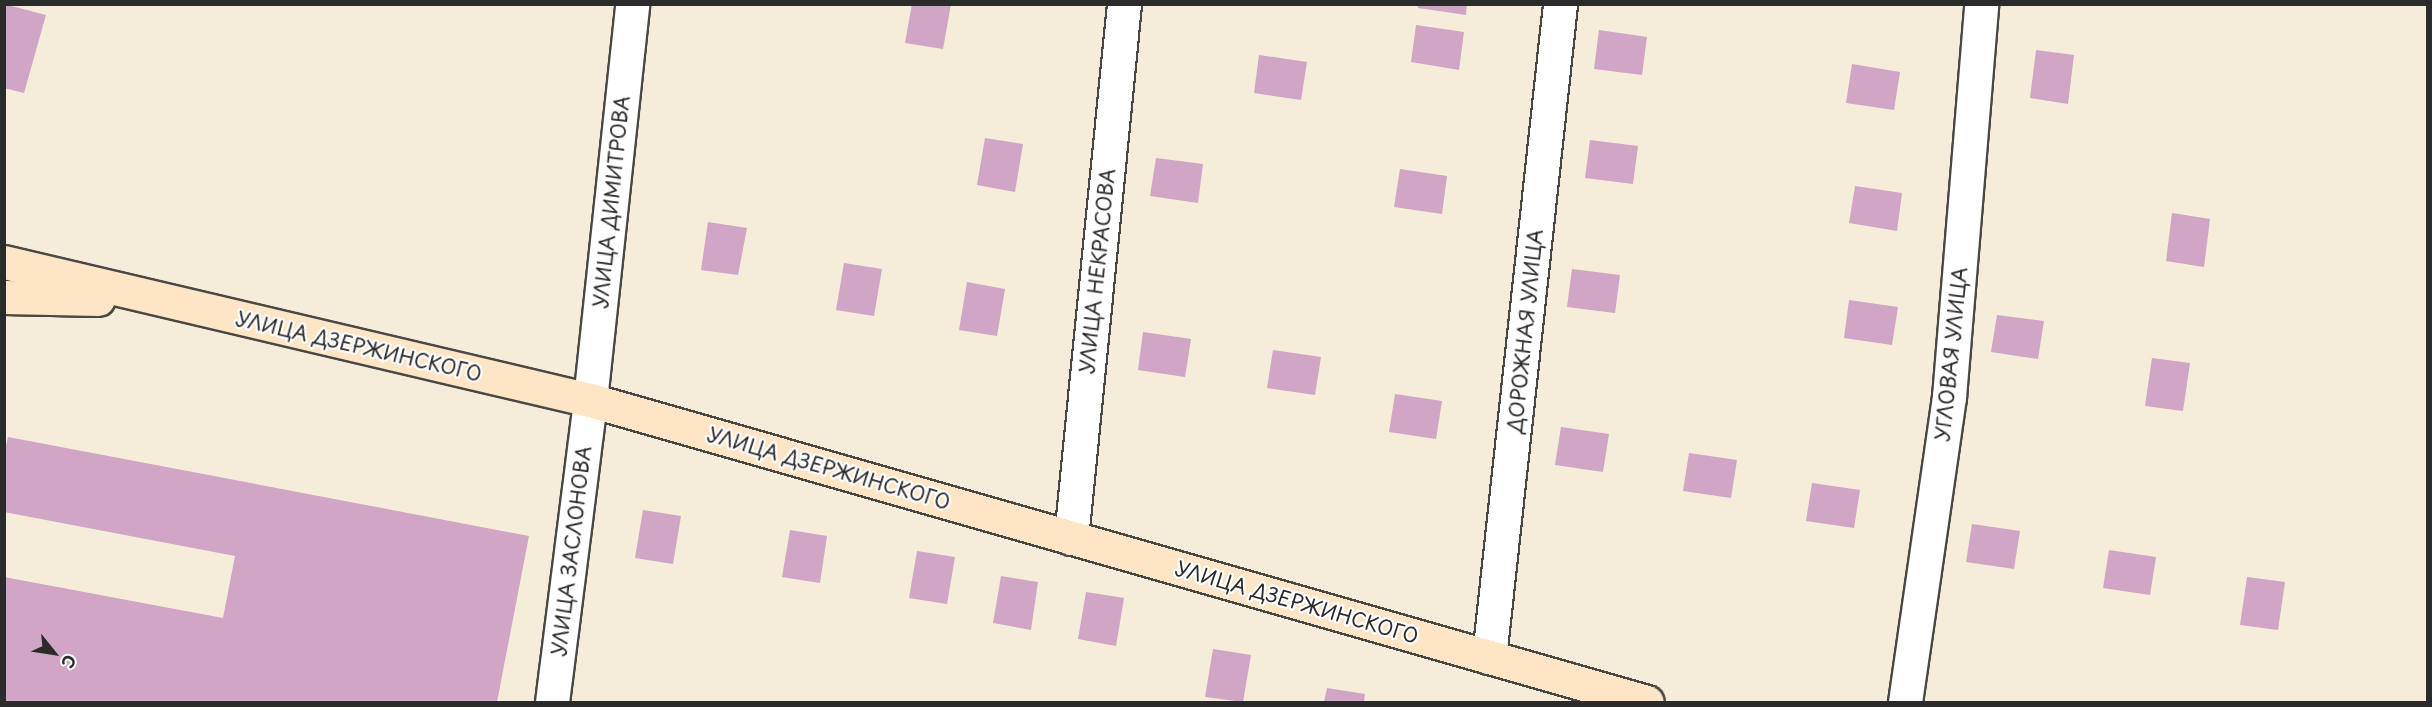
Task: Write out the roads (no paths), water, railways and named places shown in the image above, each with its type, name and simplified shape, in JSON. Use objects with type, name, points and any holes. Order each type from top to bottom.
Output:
[{"type":"main road","name":"УЛИЦА ДЗЕРЖИНСКОГО","points":[[4,262],[590,400],[1647,702]]},
{"type":"main road","points":[[4,297],[165,300]]},
{"type":"street","name":"УЛИЦА ДИМИТРОВА","points":[[590,400],[632,4]]},
{"type":"street","name":"УЛИЦА НЕКРАСОВА","points":[[1071,538],[1124,4]]},
{"type":"street","name":"ДОРОЖНАЯ УЛИЦА","points":[[1489,657],[1560,4]]},
{"type":"street","name":"УГЛОВАЯ УЛИЦА","points":[[1905,702],[1949,397],[1982,4]]},
{"type":"street","name":"УЛИЦА ЗАСЛОНОВА","points":[[552,702],[590,400]]}]
